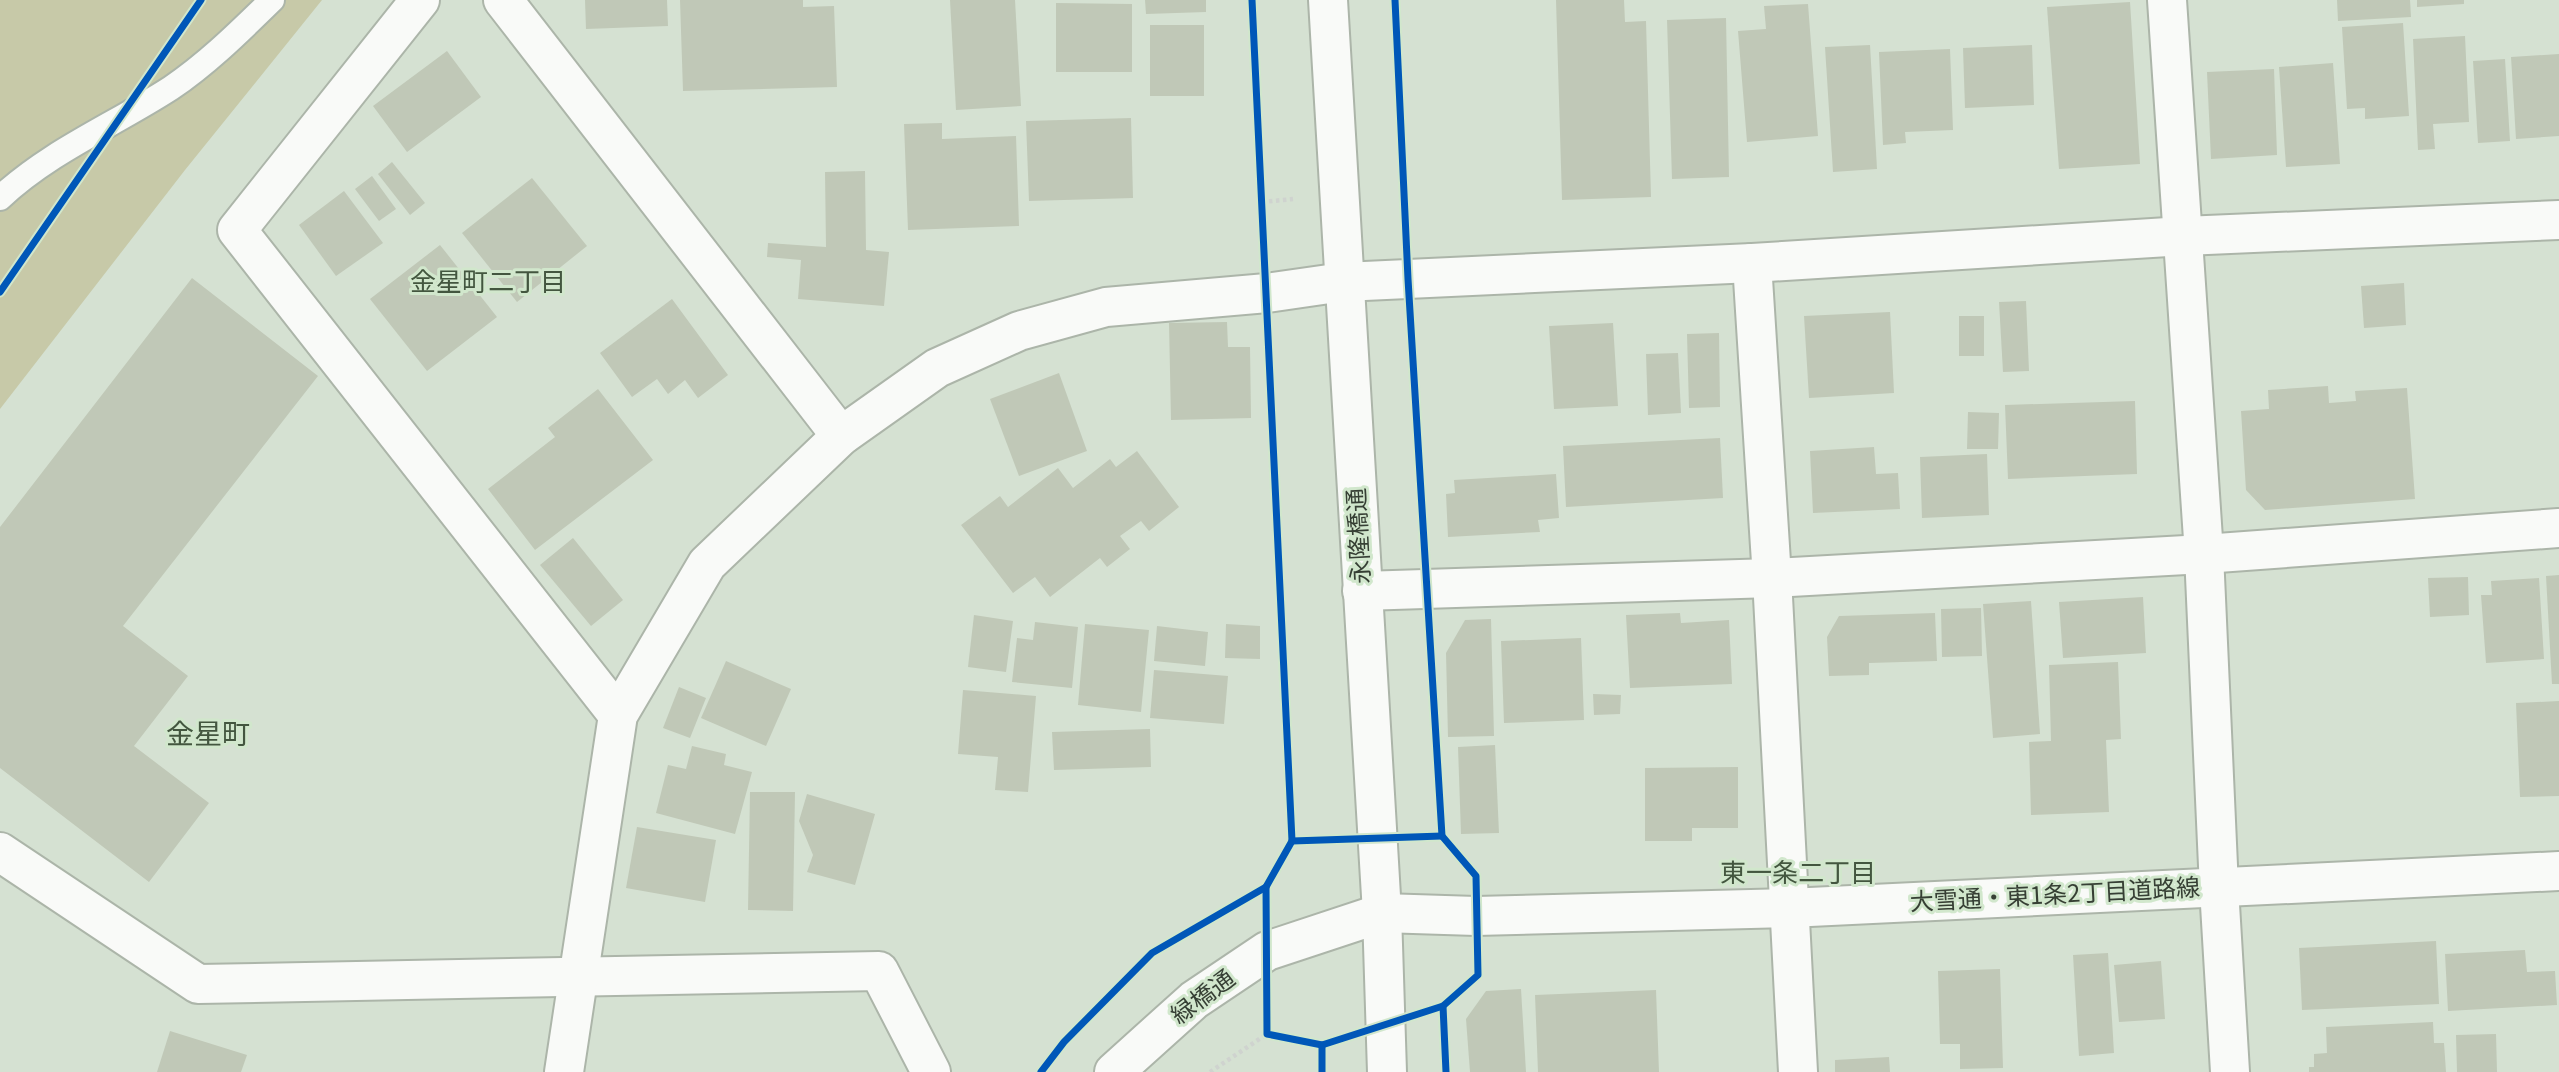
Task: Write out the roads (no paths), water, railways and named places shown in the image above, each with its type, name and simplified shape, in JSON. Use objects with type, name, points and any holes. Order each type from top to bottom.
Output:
[{"type":"street","points":[[420,0],[237,230],[618,715]]},
{"type":"street","points":[[503,0],[841,436]]},
{"type":"street","name":"永隆橋通","points":[[1328,0],[1382,914],[1387,1072]]},
{"type":"street","points":[[2167,0],[2204,554],[2230,1072]]},
{"type":"street","points":[[564,1072],[618,715],[707,564],[841,436],[937,368],[1019,331],[1106,307],[1267,293],[1343,282],[1752,263],[2184,236],[2559,220]]},
{"type":"street","points":[[1752,263],[1798,1072]]},
{"type":"street","points":[[1362,592],[1772,578],[2204,554],[2559,528]]},
{"type":"street","points":[[0,852],[198,984],[879,971],[931,1072]]},
{"type":"street","name":"大雪通・東1条2丁目道路線","points":[[1382,914],[1476,916],[1789,908],[2559,871]]},
{"type":"street","name":"緑橋通","points":[[1114,1072],[1194,1000],[1267,951],[1382,914]]},
{"type":"lane","points":[[0,198],[51,157],[172,87],[222,48],[272,0]]},
{"type":"district","name":"金星町二丁目","points":[[488,282]]},
{"type":"district","name":"金星町","points":[[208,734]]},
{"type":"district","name":"東一条二丁目","points":[[1798,873]]}]
